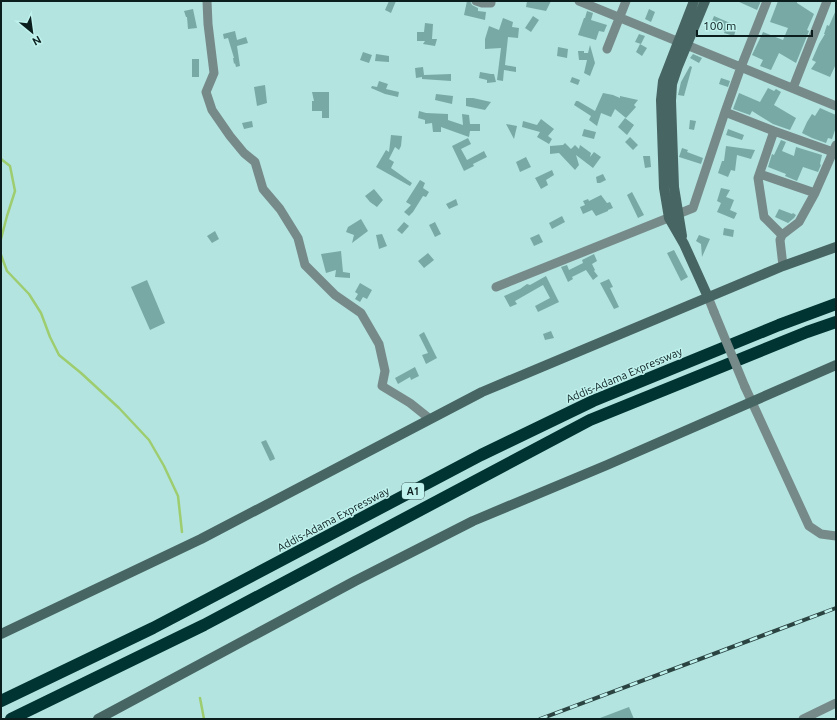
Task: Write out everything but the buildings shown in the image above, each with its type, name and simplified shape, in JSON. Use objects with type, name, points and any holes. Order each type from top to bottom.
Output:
[{"type":"highway","name":"Addis-Adama Expressway","points":[[1,701],[153,628],[474,459],[593,401],[778,325],[836,304]]},
{"type":"highway","name":"A1","points":[[11,719],[204,625],[590,420],[836,322]]},
{"type":"street","points":[[207,1],[208,24],[214,73],[206,92],[212,110],[244,153],[255,162],[263,189],[280,209],[298,238],[305,265],[335,295],[361,313],[379,344],[385,371],[382,386],[410,403],[430,420]]},
{"type":"street","points":[[476,1],[491,3],[491,1]]},
{"type":"street","points":[[578,1],[836,106]]},
{"type":"street","points":[[607,49],[626,1]]},
{"type":"street","points":[[683,44],[694,1]]},
{"type":"street","points":[[705,1],[663,81],[661,100],[664,188],[684,244],[708,297],[751,402],[809,526],[821,534],[836,536]]},
{"type":"street","points":[[496,287],[693,208],[741,67],[767,1]]},
{"type":"street","points":[[793,88],[827,1]]},
{"type":"street","points":[[725,112],[774,131],[835,148],[815,193],[799,222],[782,235],[780,240],[783,266]]},
{"type":"street","points":[[774,131],[758,178],[764,217],[782,235]]},
{"type":"street","points":[[760,174],[815,193]]},
{"type":"street","points":[[1,634],[201,539],[482,392],[783,266],[836,247]]},
{"type":"street","points":[[98,719],[355,581],[473,522],[836,365]]},
{"type":"street","points":[[803,719],[818,716],[836,703]]},
{"type":"waterway","points":[[1,159],[10,166],[15,191],[1,239]]},
{"type":"waterway","points":[[1,255],[7,271],[29,294],[41,313],[59,355],[119,408],[149,440],[164,466],[178,496],[182,532]]},
{"type":"waterway","points":[[200,698],[204,719]]},
{"type":"railway","points":[[540,719],[836,608]]}]
